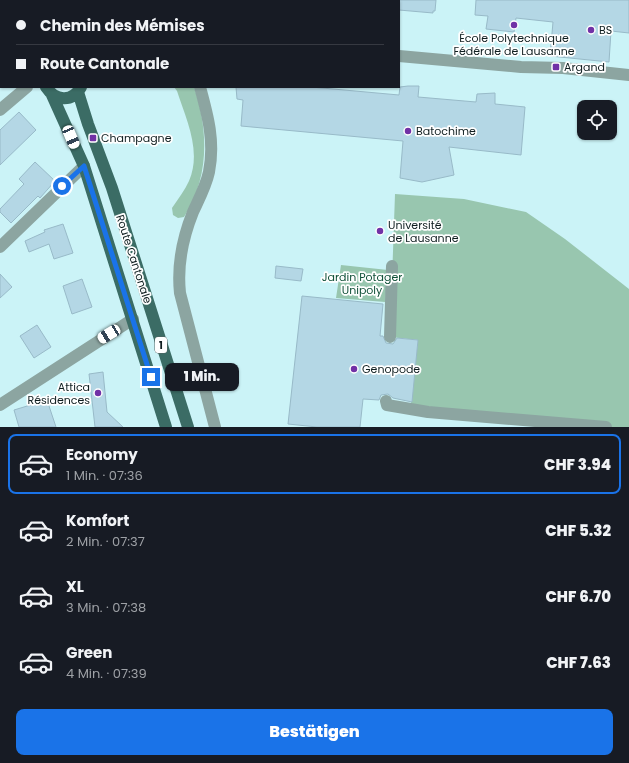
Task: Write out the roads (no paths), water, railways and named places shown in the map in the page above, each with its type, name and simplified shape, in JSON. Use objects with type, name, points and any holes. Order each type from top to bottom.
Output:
[{"type":"main road","points":[[49,91],[58,98],[68,98],[80,89]]},
{"type":"main road","name":"Route Cantonale","points":[[80,89],[88,124],[112,188],[188,427]]},
{"type":"main road","name":"Route Cantonale","points":[[49,91],[84,166],[166,427]]},
{"type":"street","points":[[400,56],[521,67],[563,68],[629,75]]},
{"type":"street","points":[[0,110],[26,88]]},
{"type":"street","points":[[200,88],[210,121],[211,154],[206,180],[185,233],[178,276],[180,292],[215,427]]},
{"type":"street","points":[[0,247],[84,166]]},
{"type":"street","points":[[390,337],[392,266]]},
{"type":"street","points":[[0,405],[133,319]]},
{"type":"street","points":[[386,401],[387,405],[428,412],[606,427]]},
{"type":"place","name":"École Polytechnique Fédérale de Lausanne","points":[[514,25]]},
{"type":"place","name":"BS","points":[[591,30]]},
{"type":"place","name":"Argand","points":[[556,67]]},
{"type":"place","name":"Batochime","points":[[408,131]]},
{"type":"place","name":"Champagne","points":[[93,138]]},
{"type":"place","name":"Université de Lausanne","points":[[380,231]]},
{"type":"place","name":"Genopode","points":[[354,369]]},
{"type":"place","name":"Attica Résidences","points":[[98,393]]},
{"type":"park label","name":"Jardin Potager Unipoly","points":[[362,283]]}]
